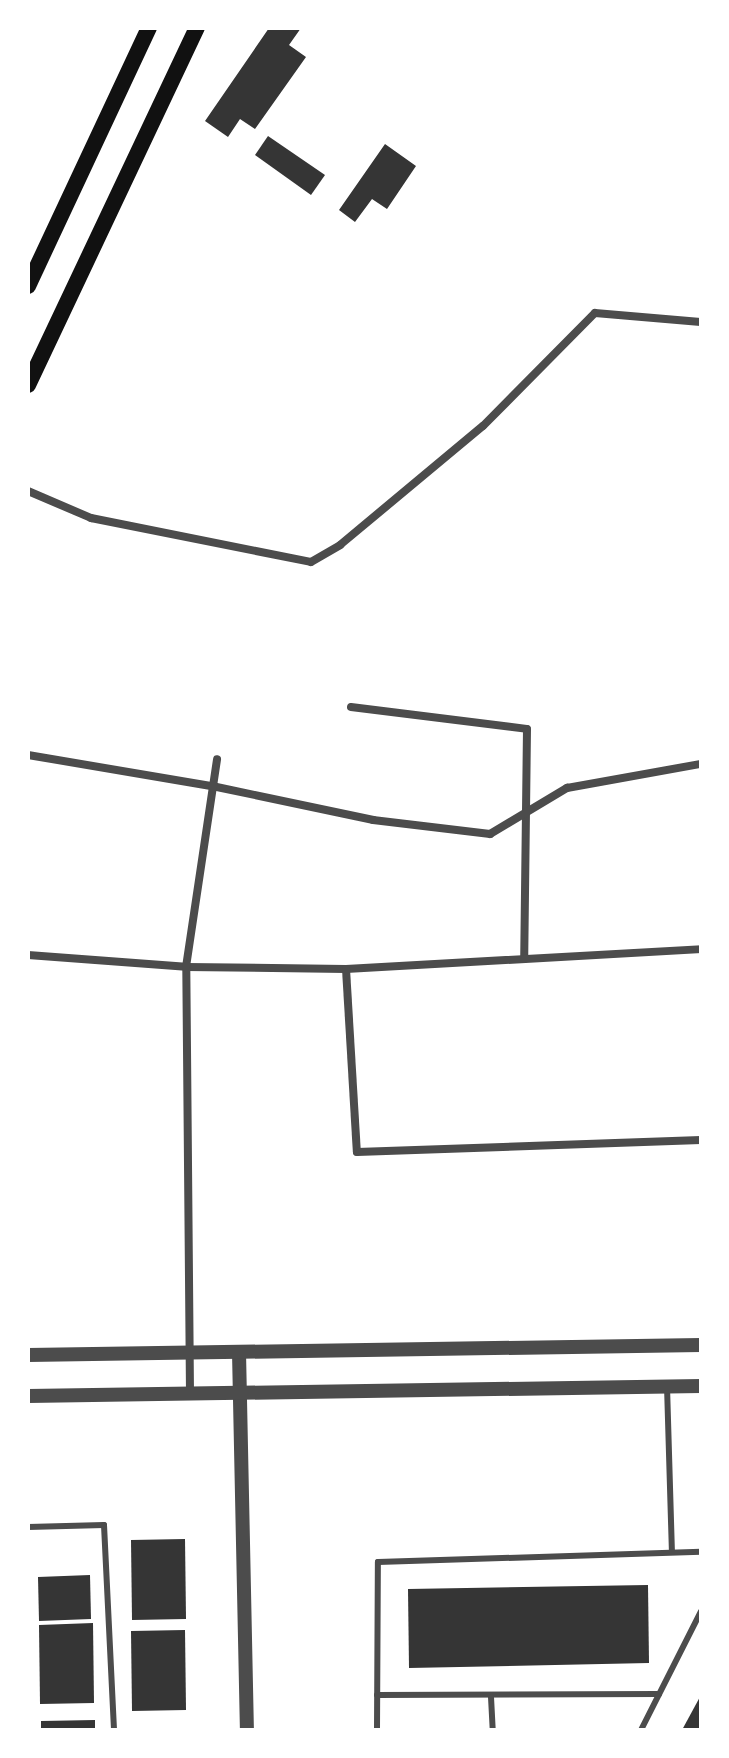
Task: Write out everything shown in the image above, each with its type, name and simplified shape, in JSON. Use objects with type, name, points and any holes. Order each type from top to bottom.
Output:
[{"type":"main road","points":[[28,286],[149,28]]},
{"type":"main road","points":[[28,385],[197,28]]},
{"type":"street","points":[[28,491],[91,518],[311,562],[340,545],[483,426],[595,313],[701,322]]},
{"type":"street","points":[[351,707],[527,729],[524,959]]},
{"type":"street","points":[[28,755],[212,786],[373,820],[490,834],[567,788],[701,764]]},
{"type":"street","points":[[190,1393],[186,967],[217,759]]},
{"type":"street","points":[[28,955],[186,967],[346,969],[701,949]]},
{"type":"street","points":[[346,969],[357,1152],[701,1140]]},
{"type":"street","points":[[28,1355],[701,1345]]},
{"type":"street","points":[[239,1352],[247,1730]]},
{"type":"street","points":[[28,1396],[701,1386]]},
{"type":"lane","points":[[667,1386],[672,1552]]},
{"type":"lane","points":[[28,1527],[104,1525],[114,1730]]},
{"type":"lane","points":[[377,1730],[378,1562],[701,1552]]},
{"type":"lane","points":[[641,1730],[701,1611]]},
{"type":"lane","points":[[377,1695],[491,1697],[659,1694]]},
{"type":"lane","points":[[491,1697],[493,1730]]},
{"type":"building","points":[[269,28],[301,28],[289,45],[306,57],[255,129],[240,119],[228,137],[205,121]]},
{"type":"building","points":[[268,136],[325,175],[311,195],[255,155]]},
{"type":"building","points":[[385,144],[416,166],[387,209],[372,199],[355,222],[339,210]]},
{"type":"building","points":[[185,1539],[186,1619],[132,1620],[131,1540]]},
{"type":"building","points":[[90,1575],[91,1619],[39,1621],[38,1577]]},
{"type":"building","points":[[648,1585],[649,1663],[409,1668],[408,1589]]},
{"type":"building","points":[[93,1623],[94,1703],[40,1704],[39,1625]]},
{"type":"building","points":[[185,1630],[186,1710],[132,1711],[131,1631]]},
{"type":"building","points":[[701,1695],[701,1730],[682,1730]]},
{"type":"building","points":[[95,1720],[95,1730],[41,1730],[41,1721]]}]
